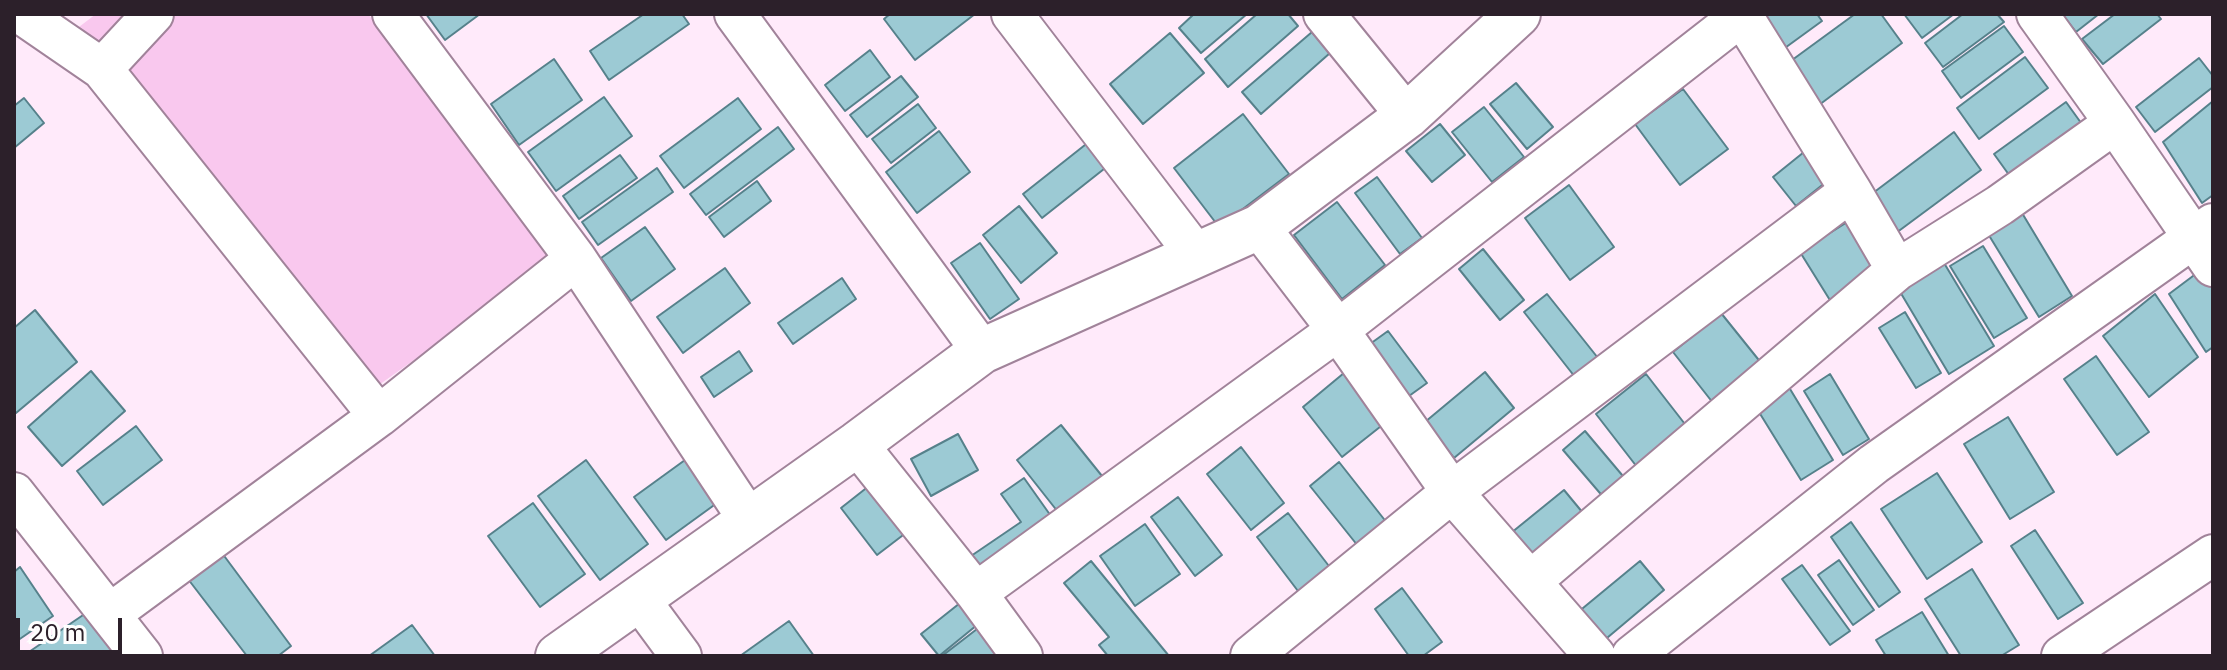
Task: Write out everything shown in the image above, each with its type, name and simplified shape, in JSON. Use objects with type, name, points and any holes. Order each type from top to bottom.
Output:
[{"type":"street","points":[[22,14],[102,69],[379,416]]},
{"type":"street","points":[[102,69],[153,14]]},
{"type":"street","points":[[393,14],[576,259],[749,520]]},
{"type":"street","points":[[735,14],[982,351]]},
{"type":"street","points":[[1012,14],[1197,256]]},
{"type":"street","points":[[1324,14],[1407,116]]},
{"type":"street","points":[[558,656],[857,444],[982,351],[1259,227],[1407,116],[1518,14]]},
{"type":"street","points":[[1632,656],[1874,464],[2206,243],[2037,14]]},
{"type":"street","points":[[976,593],[1338,330],[1742,15],[1897,270]]},
{"type":"street","points":[[1531,581],[1897,270],[2000,205],[2115,123]]},
{"type":"street","points":[[1251,656],[1452,492],[1851,191]]},
{"type":"street","points":[[1259,227],[1338,330],[1452,492],[1595,656]]},
{"type":"street","points":[[110,614],[379,416],[576,259]]},
{"type":"street","points":[[857,444],[1022,656]]},
{"type":"street","points":[[14,493],[142,656]]},
{"type":"street","points":[[2062,656],[2213,555]]},
{"type":"street","points":[[639,599],[681,656]]},
{"type":"shaded area","points":[[96,14],[368,14],[559,257],[369,392],[75,30]]},
{"type":"building","points":[[426,14],[480,14],[445,40]]},
{"type":"building","points":[[644,14],[682,14],[689,24],[609,80],[590,51]]},
{"type":"building","points":[[890,14],[975,14],[915,60],[884,19]]},
{"type":"building","points":[[1194,14],[1247,14],[1201,53],[1179,28]]},
{"type":"building","points":[[1257,14],[1288,14],[1298,26],[1228,87],[1205,59]]},
{"type":"building","points":[[1761,14],[1817,14],[1822,21],[1778,53]]},
{"type":"building","points":[[1855,14],[1881,14],[1902,43],[1819,105],[1788,63]]},
{"type":"building","points":[[1904,14],[1954,14],[1922,38]]},
{"type":"building","points":[[1963,14],[1997,14],[2004,22],[1943,67],[1925,43]]},
{"type":"building","points":[[2062,14],[2099,14],[2076,32]]},
{"type":"building","points":[[2115,14],[2157,14],[2161,19],[2103,64],[2082,39]]},
{"type":"building","points":[[2004,26],[2023,52],[1961,98],[1942,71]]},
{"type":"building","points":[[1312,32],[1330,53],[1261,114],[1242,92]]},
{"type":"building","points":[[1170,33],[1204,73],[1143,124],[1110,84]]},
{"type":"building","points":[[870,50],[890,77],[845,111],[825,85]]},
{"type":"building","points":[[2025,57],[2048,88],[1979,139],[1957,108]]},
{"type":"building","points":[[2199,58],[2213,76],[2213,87],[2155,132],[2136,107]]},
{"type":"building","points":[[554,59],[582,100],[519,145],[491,104]]},
{"type":"building","points":[[901,76],[918,97],[867,137],[850,115]]},
{"type":"building","points":[[1516,83],[1553,127],[1527,149],[1490,104]]},
{"type":"building","points":[[1683,89],[1728,149],[1680,185],[1635,124]]},
{"type":"building","points":[[604,97],[632,136],[556,191],[528,152]]},
{"type":"building","points":[[24,98],[44,123],[14,148],[14,106]]},
{"type":"building","points":[[738,98],[761,129],[684,188],[660,156]]},
{"type":"building","points":[[2213,101],[2213,195],[2202,203],[2163,142]]},
{"type":"building","points":[[2066,102],[2089,134],[2017,186],[1994,154]]},
{"type":"building","points":[[918,104],[936,128],[891,163],[872,139]]},
{"type":"building","points":[[1484,107],[1524,157],[1492,182],[1452,132]]},
{"type":"building","points":[[1243,114],[1289,174],[1219,227],[1174,168]]},
{"type":"building","points":[[1440,124],[1465,155],[1432,182],[1406,151]]},
{"type":"building","points":[[778,127],[794,149],[706,215],[690,194]]},
{"type":"building","points":[[939,131],[970,172],[917,213],[886,172]]},
{"type":"building","points":[[1954,132],[1981,170],[1896,233],[1869,196]]},
{"type":"building","points":[[1090,141],[1109,165],[1042,218],[1023,194]]},
{"type":"building","points":[[1809,148],[1831,178],[1796,206],[1773,177]]},
{"type":"building","points":[[620,155],[637,178],[579,219],[563,196]]},
{"type":"building","points":[[657,168],[673,192],[598,245],[582,222]]},
{"type":"building","points":[[1377,177],[1422,238],[1400,254],[1355,193]]},
{"type":"building","points":[[757,181],[771,201],[724,237],[709,217]]},
{"type":"building","points":[[1569,185],[1614,247],[1570,280],[1525,218]]},
{"type":"building","points":[[1337,202],[1385,265],[1342,299],[1294,235]]},
{"type":"building","points":[[2016,203],[2072,296],[2039,317],[1982,224]]},
{"type":"building","points":[[1019,206],[1057,253],[1021,283],[983,235]]},
{"type":"building","points":[[1852,219],[1885,273],[1833,305],[1800,252]]},
{"type":"building","points":[[645,227],[675,269],[631,301],[601,258]]},
{"type":"building","points":[[980,243],[1019,299],[990,319],[951,263]]},
{"type":"building","points":[[1983,246],[2027,318],[1994,338],[1950,266]]},
{"type":"building","points":[[1483,249],[1524,300],[1500,320],[1459,269]]},
{"type":"building","points":[[1941,258],[1994,346],[1949,374],[1896,285]]},
{"type":"building","points":[[725,268],[750,303],[683,353],[657,317]]},
{"type":"building","points":[[2201,270],[2213,287],[2213,347],[2206,352],[2169,294]]},
{"type":"building","points":[[842,278],[856,299],[793,344],[778,323]]},
{"type":"building","points":[[1547,294],[1598,358],[1575,377],[1524,312]]},
{"type":"building","points":[[2155,294],[2198,357],[2149,397],[2103,336]]},
{"type":"building","points":[[35,310],[77,362],[16,413],[14,328]]},
{"type":"building","points":[[1905,312],[1941,373],[1916,388],[1879,328]]},
{"type":"building","points":[[1721,313],[1766,369],[1717,408],[1673,352]]},
{"type":"building","points":[[1388,331],[1427,383],[1409,396],[1370,344]]},
{"type":"building","points":[[739,351],[752,371],[714,397],[701,377]]},
{"type":"building","points":[[2096,356],[2149,432],[2117,455],[2064,379]]},
{"type":"building","points":[[1350,368],[1390,419],[1342,457],[1303,407]]},
{"type":"building","points":[[91,371],[125,411],[62,466],[28,427]]},
{"type":"building","points":[[1485,372],[1514,408],[1454,458],[1425,422]]},
{"type":"building","points":[[1646,374],[1695,437],[1644,476],[1596,414]]},
{"type":"building","points":[[1830,374],[1869,439],[1843,455],[1804,391]]},
{"type":"building","points":[[1787,384],[1833,460],[1801,480],[1754,404]]},
{"type":"building","points":[[2008,417],[2054,492],[2010,519],[1964,444]]},
{"type":"building","points":[[1061,425],[1102,476],[1058,512],[1017,460]]},
{"type":"building","points":[[136,426],[162,460],[103,505],[77,471]]},
{"type":"building","points":[[1585,431],[1633,488],[1611,506],[1563,450]]},
{"type":"building","points":[[958,434],[978,470],[931,496],[911,459]]},
{"type":"building","points":[[1241,447],[1284,503],[1251,530],[1207,474]]},
{"type":"building","points":[[586,460],[648,544],[600,580],[538,496]]},
{"type":"building","points":[[685,460],[717,503],[666,540],[634,497]]},
{"type":"building","points":[[1339,462],[1391,528],[1362,551],[1310,486]]},
{"type":"building","points":[[1937,473],[1982,542],[1927,579],[1881,509]]},
{"type":"building","points":[[1024,478],[1058,526],[985,577],[971,556],[1021,522],[1001,494]]},
{"type":"building","points":[[874,482],[911,529],[877,555],[841,508]]},
{"type":"building","points":[[1564,490],[1583,513],[1530,557],[1511,533]]},
{"type":"building","points":[[1178,497],[1222,555],[1195,576],[1151,517]]},
{"type":"building","points":[[533,503],[585,574],[540,607],[488,536]]},
{"type":"building","points":[[1288,513],[1332,570],[1301,595],[1257,537]]},
{"type":"building","points":[[1851,522],[1900,592],[1879,607],[1831,537]]},
{"type":"building","points":[[1145,524],[1180,574],[1135,606],[1100,556]]},
{"type":"building","points":[[2035,530],[2083,603],[2058,619],[2011,546]]},
{"type":"building","points":[[222,553],[291,646],[278,656],[247,656],[188,579]]},
{"type":"building","points":[[1839,560],[1874,610],[1853,625],[1818,575]]},
{"type":"building","points":[[1091,561],[1169,656],[1108,656],[1099,645],[1109,637],[1064,583]]},
{"type":"building","points":[[1640,561],[1664,590],[1601,643],[1577,613]]},
{"type":"building","points":[[1802,565],[1850,631],[1830,645],[1782,579]]},
{"type":"building","points":[[20,567],[53,616],[14,643],[14,572]]},
{"type":"building","points":[[1972,569],[2019,645],[2001,656],[1961,656],[1925,599]]},
{"type":"building","points":[[1402,588],[1442,642],[1423,656],[1409,656],[1375,609]]},
{"type":"building","points":[[960,603],[977,625],[939,656],[921,634]]},
{"type":"building","points":[[89,611],[116,650],[107,656],[23,656]]},
{"type":"building","points":[[1922,612],[1949,656],[1886,656],[1876,640]]},
{"type":"building","points":[[789,621],[814,656],[740,656]]},
{"type":"building","points":[[412,625],[435,656],[369,656]]},
{"type":"building","points":[[977,629],[998,656],[942,656]]}]
